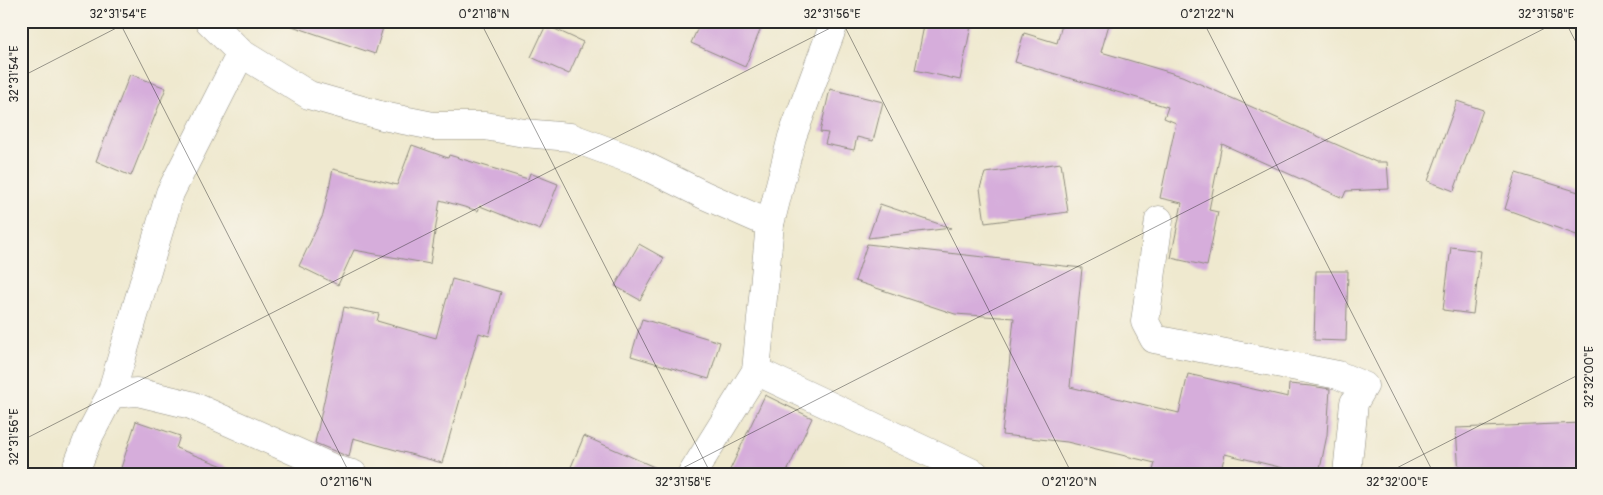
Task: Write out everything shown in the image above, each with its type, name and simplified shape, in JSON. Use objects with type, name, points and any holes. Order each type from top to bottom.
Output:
[{"type":"street","points":[[209,21],[241,53],[308,95],[383,116],[434,126],[485,126],[570,137],[635,161],[704,195],[770,224]]},
{"type":"street","points":[[692,474],[756,371],[770,224],[792,137],[835,21]]},
{"type":"street","points":[[74,474],[90,434],[111,394],[170,193],[241,53]]},
{"type":"street","points":[[1159,220],[1145,322],[1154,339],[1338,375],[1364,386],[1354,403],[1347,474]]},
{"type":"street","points":[[756,371],[975,474]]},
{"type":"street","points":[[111,394],[137,392],[191,405],[337,470],[353,474]]},
{"type":"building","points":[[293,21],[385,21],[375,54],[292,26]]},
{"type":"building","points":[[701,21],[764,21],[745,67],[691,43]]},
{"type":"building","points":[[925,21],[972,21],[960,80],[915,70]]},
{"type":"building","points":[[1063,21],[1110,21],[1101,52],[1182,76],[1376,162],[1387,162],[1389,189],[1346,191],[1343,198],[1222,144],[1209,210],[1218,212],[1207,266],[1171,258],[1182,203],[1160,198],[1176,123],[1164,118],[1168,107],[1015,62],[1024,33],[1057,43]]},
{"type":"building","points":[[546,25],[583,42],[569,74],[531,57]]},
{"type":"building","points":[[130,74],[166,88],[131,176],[96,161]]},
{"type":"building","points":[[830,89],[883,102],[873,141],[857,137],[854,150],[825,144],[828,133],[820,132]]},
{"type":"building","points":[[1457,101],[1483,110],[1454,191],[1428,181]]},
{"type":"building","points":[[412,145],[448,158],[449,155],[528,179],[530,173],[558,184],[540,230],[480,206],[478,211],[440,200],[430,264],[354,250],[338,285],[299,266],[323,215],[333,169],[397,185]]},
{"type":"building","points":[[1061,163],[1068,212],[985,223],[980,188],[985,173]]},
{"type":"building","points":[[1516,173],[1582,193],[1582,237],[1505,209]]},
{"type":"building","points":[[880,204],[951,228],[868,238]]},
{"type":"building","points":[[639,244],[664,258],[640,300],[615,286]]},
{"type":"building","points":[[867,244],[1082,268],[1070,387],[1179,413],[1188,374],[1288,397],[1289,384],[1330,389],[1327,435],[1319,474],[1308,474],[1225,454],[1220,474],[1152,474],[1155,463],[1067,442],[1002,435],[1014,318],[955,314],[855,281]]},
{"type":"building","points":[[1451,247],[1481,251],[1473,314],[1443,310]]},
{"type":"building","points":[[1316,271],[1348,271],[1346,341],[1314,340]]},
{"type":"building","points":[[452,279],[501,292],[489,336],[479,333],[442,463],[353,438],[349,457],[315,443],[344,307],[379,314],[377,321],[436,338]]},
{"type":"building","points":[[642,319],[720,342],[709,379],[631,356]]},
{"type":"building","points":[[765,395],[812,418],[786,474],[728,474]]},
{"type":"building","points":[[136,421],[180,436],[176,448],[236,471],[235,474],[119,474]]},
{"type":"building","points":[[1582,423],[1582,474],[1459,474],[1456,428]]},
{"type":"building","points":[[584,436],[670,474],[568,474]]}]
